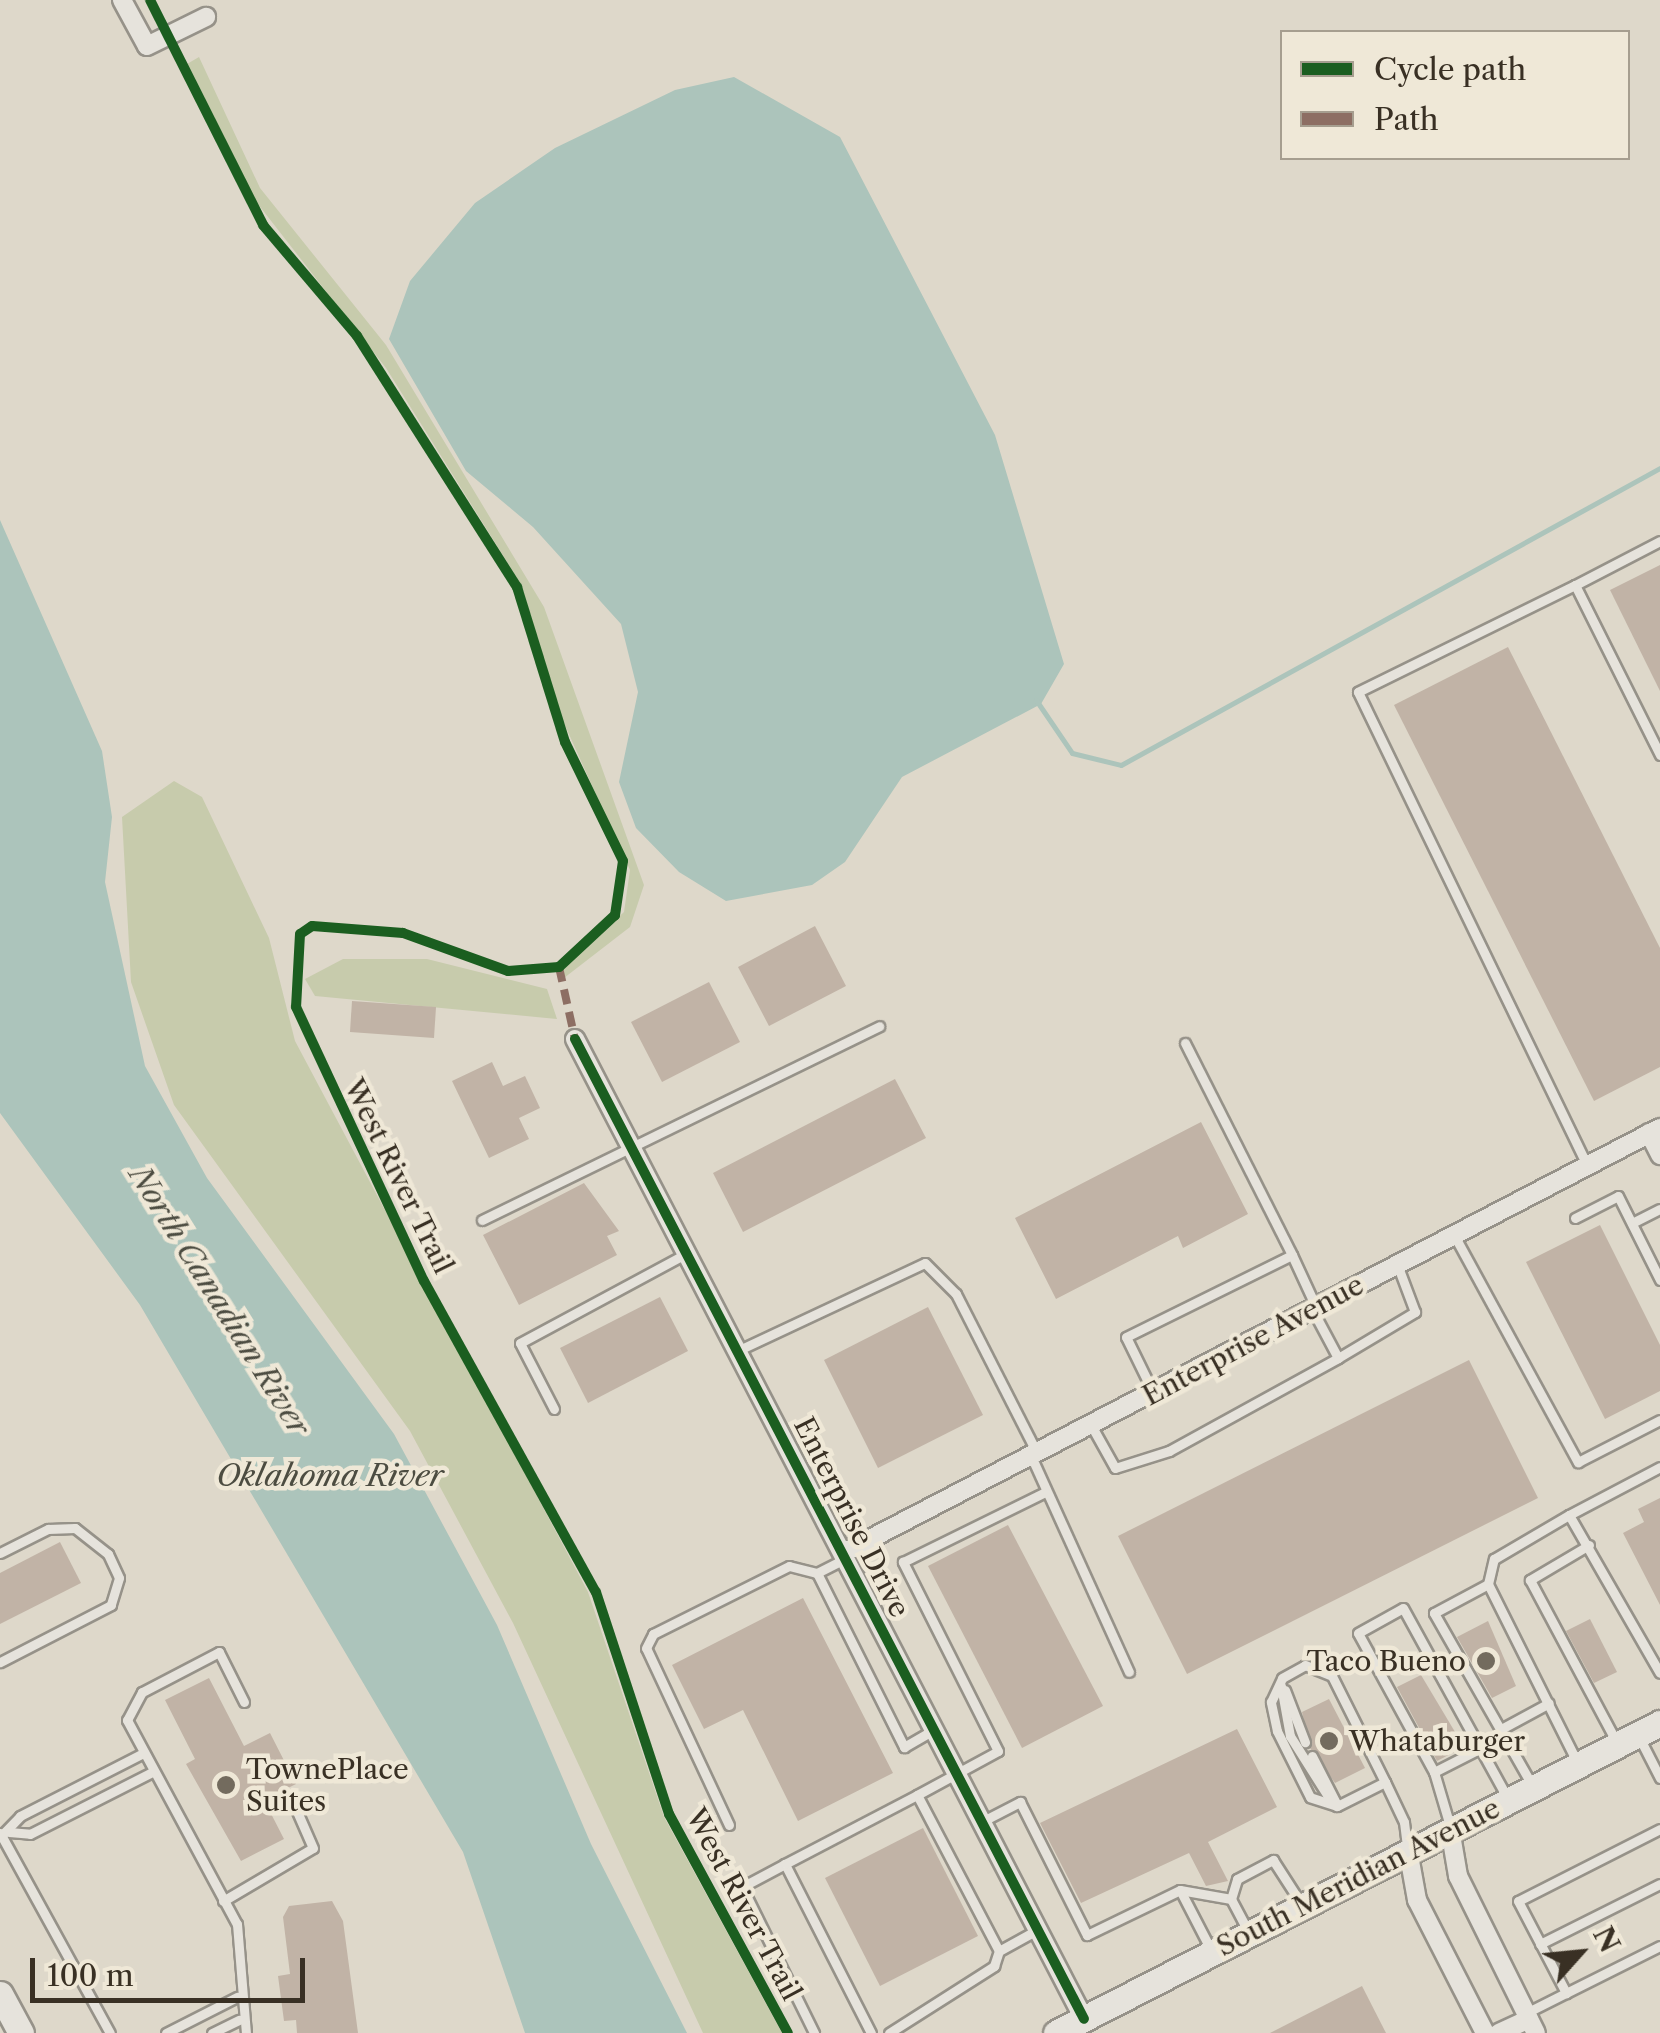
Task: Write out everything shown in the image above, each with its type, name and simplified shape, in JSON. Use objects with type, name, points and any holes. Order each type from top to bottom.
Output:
[{"type":"main road","name":"South Meridian Avenue","points":[[1056,2033],[1639,1734]]},
{"type":"main road","points":[[0,1994],[21,2033]]},
{"type":"street","points":[[122,0],[146,46],[206,16]]},
{"type":"street","name":"Enterprise Drive","points":[[575,1038],[1084,2019]]},
{"type":"street","points":[[1654,1130],[1660,1155]]},
{"type":"street","name":"Enterprise Avenue","points":[[846,1555],[1654,1130]]},
{"type":"street","points":[[1450,1829],[1458,1876],[1530,2022],[1499,2033]]},
{"type":"street","points":[[1408,1850],[1417,1900],[1486,2033]]},
{"type":"lane","points":[[1587,1165],[1358,692],[1660,541]]},
{"type":"lane","points":[[1575,585],[1660,755]]},
{"type":"lane","points":[[482,1220],[612,1152],[634,1151],[879,1026]]},
{"type":"lane","points":[[1185,1043],[1292,1255],[1338,1358]]},
{"type":"lane","points":[[1575,1218],[1618,1196],[1660,1280]]},
{"type":"lane","points":[[1632,1223],[1660,1209]]},
{"type":"lane","points":[[1454,1234],[1578,1462],[1660,1420]]},
{"type":"lane","points":[[554,1409],[520,1344],[688,1253]]},
{"type":"lane","points":[[1153,1392],[1126,1337],[1292,1255]]},
{"type":"lane","points":[[739,1350],[926,1263],[956,1294],[1034,1454],[1045,1492],[1130,1672]]},
{"type":"lane","points":[[1091,1425],[1115,1468],[1129,1471],[1415,1312],[1397,1264]]},
{"type":"lane","points":[[1578,1764],[1488,1584],[1494,1559],[1660,1467]]},
{"type":"lane","points":[[814,2033],[742,1888],[998,1752],[903,1562],[1045,1492]]},
{"type":"lane","points":[[1570,1515],[1660,1673]]},
{"type":"lane","points":[[0,1553],[48,1529],[75,1528],[108,1554],[119,1578],[112,1606],[0,1662]]},
{"type":"lane","points":[[1589,1546],[1530,1580],[1639,1734],[1660,1778]]},
{"type":"lane","points":[[729,1825],[647,1657],[648,1638],[790,1566],[817,1573],[846,1555]]},
{"type":"lane","points":[[817,1573],[904,1747],[935,1728]]},
{"type":"lane","points":[[1488,1584],[1434,1613],[1533,1788]]},
{"type":"lane","points":[[1450,1829],[1434,1772],[1358,1633],[1403,1608],[1477,1750],[1508,1800]]},
{"type":"lane","points":[[244,1702],[219,1652],[151,1686],[128,1711],[152,1772],[223,1901],[242,1953],[237,1997],[239,2020],[246,2033]]},
{"type":"lane","points":[[1386,1782],[1337,1806],[1310,1797],[1276,1731],[1271,1702],[1282,1678],[1305,1666],[1332,1676],[1386,1782],[1408,1850]]},
{"type":"lane","points":[[1282,1678],[1305,1742]]},
{"type":"lane","points":[[1502,1728],[1548,1702]]},
{"type":"lane","points":[[1434,1772],[1477,1750]]},
{"type":"lane","points":[[3,1835],[20,1816],[143,1753]]},
{"type":"lane","points":[[1312,1756],[1337,1806]]},
{"type":"lane","points":[[3,1835],[30,1834],[152,1772]]},
{"type":"lane","points":[[72,1789],[82,1808]]},
{"type":"lane","points":[[889,2033],[994,1966],[998,1951],[917,1795]]},
{"type":"lane","points":[[983,1822],[1020,1802],[1088,1935],[1180,1890],[1231,1899]]},
{"type":"lane","points":[[223,1901],[312,1848],[296,1809]]},
{"type":"lane","points":[[1566,1993],[1518,1901],[1660,1829]]},
{"type":"lane","points":[[3,1835],[110,2033]]},
{"type":"lane","points":[[1250,1933],[1231,1899],[1237,1879],[1273,1860],[1302,1906]]},
{"type":"lane","points":[[785,1864],[872,2033]]},
{"type":"lane","points":[[1540,1944],[1660,1884]]},
{"type":"lane","points":[[1180,1890],[1212,1952]]},
{"type":"lane","points":[[998,1951],[1038,1930]]},
{"type":"lane","points":[[1530,2022],[1566,1993],[1660,1946]]},
{"type":"lane","points":[[173,2031],[237,1997]]},
{"type":"lane","points":[[212,2033],[239,2020]]},
{"type":"shaded area","points":[[199,57],[260,188],[386,345],[544,607],[644,885],[630,927],[564,978],[562,969],[624,912],[630,870],[563,721],[521,584],[386,368],[250,194],[187,64]]},
{"type":"shaded area","points":[[174,781],[202,797],[269,938],[295,1041],[588,1592],[664,1817],[782,2033],[703,2033],[513,1623],[410,1431],[174,1105],[131,982],[122,817]]},
{"type":"shaded area","points":[[343,959],[427,959],[547,989],[557,1019],[315,996],[305,979]]},
{"type":"water","points":[[734,77],[840,137],[995,435],[1064,664],[1041,704],[902,777],[845,862],[812,885],[726,901],[679,872],[636,828],[619,782],[638,692],[621,624],[533,527],[466,471],[389,339],[410,281],[475,203],[555,148],[675,90]]},
{"type":"water","name":"Oklahoma River","points":[[0,520],[102,751],[112,817],[105,882],[145,1066],[207,1178],[394,1434],[497,1625],[591,1844],[687,2033],[525,2033],[463,1852],[140,1305],[0,1113]]},
{"type":"building","points":[[1660,565],[1660,691],[1610,590]]},
{"type":"building","points":[[1508,647],[1660,948],[1660,1067],[1594,1101],[1394,705]]},
{"type":"building","points":[[815,926],[846,986],[769,1026],[738,967]]},
{"type":"building","points":[[709,982],[740,1042],[662,1082],[631,1022]]},
{"type":"building","points":[[352,1001],[436,1007],[434,1038],[350,1032]]},
{"type":"building","points":[[492,1062],[503,1086],[525,1076],[540,1108],[519,1118],[529,1139],[489,1158],[452,1081]]},
{"type":"building","points":[[895,1079],[926,1138],[743,1232],[713,1173]]},
{"type":"building","points":[[1201,1122],[1248,1214],[1183,1248],[1178,1236],[1056,1299],[1015,1218]]},
{"type":"building","points":[[584,1183],[619,1231],[607,1236],[617,1255],[519,1305],[483,1235]]},
{"type":"building","points":[[1600,1225],[1660,1345],[1660,1391],[1605,1419],[1526,1262]]},
{"type":"building","points":[[660,1297],[688,1351],[588,1403],[560,1348]]},
{"type":"building","points":[[928,1307],[983,1415],[878,1468],[824,1360]]},
{"type":"building","points":[[1469,1360],[1538,1498],[1187,1674],[1118,1536]]},
{"type":"building","points":[[1660,1498],[1660,1605],[1623,1533],[1644,1522],[1638,1509]]},
{"type":"building","points":[[1008,1525],[1103,1706],[1022,1748],[928,1566]]},
{"type":"building","points":[[60,1542],[81,1583],[0,1624],[0,1573]]},
{"type":"building","points":[[803,1598],[893,1773],[798,1821],[743,1710],[704,1729],[672,1665]]},
{"type":"building","points":[[1590,1619],[1617,1672],[1594,1683],[1566,1631]]},
{"type":"building","name":"Taco Bueno","points":[[1488,1621],[1516,1686],[1492,1698],[1457,1637]]},
{"type":"building","points":[[1421,1675],[1464,1747],[1437,1761],[1397,1687]]},
{"type":"building","name":"TownePlace Suites","points":[[209,1678],[244,1746],[270,1733],[296,1784],[264,1800],[284,1839],[241,1861],[186,1764],[195,1759],[165,1700]]},
{"type":"building","name":"Whataburger","points":[[1329,1699],[1365,1768],[1335,1783],[1310,1748],[1302,1712]]},
{"type":"building","points":[[1237,1729],[1277,1807],[1208,1842],[1228,1881],[1206,1886],[1189,1853],[1081,1903],[1040,1823]]},
{"type":"building","points":[[923,1828],[978,1936],[880,1986],[825,1878]]},
{"type":"building","points":[[332,1901],[343,1921],[358,2033],[297,2033],[296,2020],[284,2021],[278,1976],[290,1974],[283,1917],[289,1906]]},
{"type":"building","points":[[1362,1986],[1386,2033],[1270,2033]]},
{"type":"waterway","points":[[1036,700],[1072,753],[1121,765],[1660,468]]},
{"type":"marked path","points":[[559,967],[575,1039]]},
{"type":"cycle path","name":"West River Trail","points":[[150,0],[263,225],[357,336],[517,587],[565,742],[623,861],[615,915],[559,967],[508,971],[403,933],[312,926],[300,934],[296,1007],[424,1281],[596,1592],[669,1814],[788,2033]]},
{"type":"cycle path","points":[[575,1039],[1084,2019]]},
{"type":"place","name":"Taco Bueno","points":[[1486,1661]]},
{"type":"place","name":"Whataburger","points":[[1329,1741]]},
{"type":"place","name":"TownePlace Suites","points":[[226,1785]]},
{"type":"water label","name":"North Canadian River","points":[[219,1301]]}]
